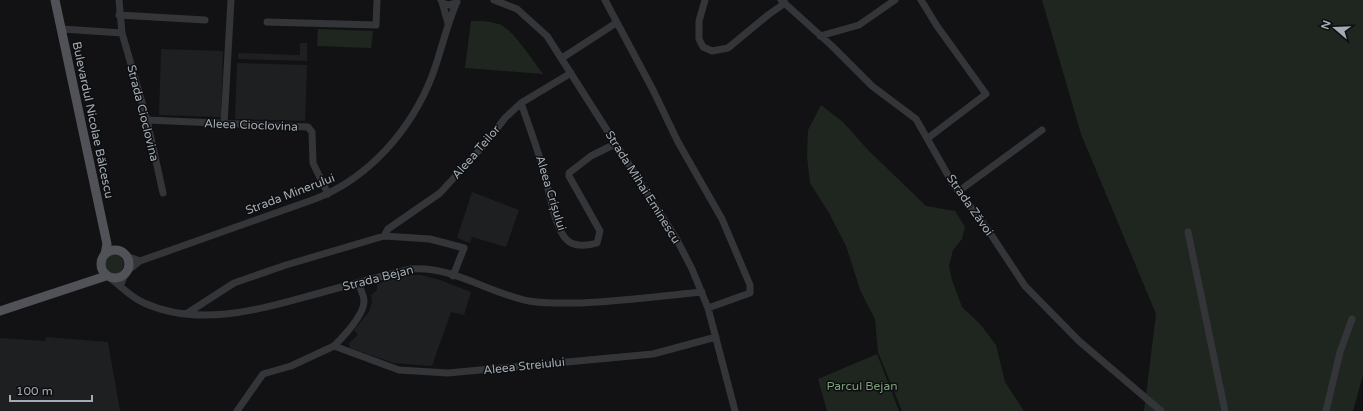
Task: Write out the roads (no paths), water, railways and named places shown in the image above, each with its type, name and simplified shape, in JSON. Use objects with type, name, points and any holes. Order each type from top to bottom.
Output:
[{"type":"main road","name":"Bulevardul Nicolae Bălcescu","points":[[55,0],[107,244]]},
{"type":"main road","points":[[0,311],[90,280],[108,277],[118,278],[126,272],[129,266],[126,256],[107,244],[101,264],[90,280]]},
{"type":"main road","points":[[105,254],[112,250],[117,250]]},
{"type":"main road","points":[[101,264],[103,272],[108,277]]},
{"type":"street","name":"Strada Cioclovina","points":[[119,0],[119,15],[122,33],[146,120],[163,193]]},
{"type":"street","points":[[224,124],[231,0]]},
{"type":"street","points":[[267,22],[376,25],[377,0]]},
{"type":"street","name":"Strada Mihai Eminescu","points":[[494,0],[517,9],[527,16],[547,36],[677,240],[708,308],[735,411]]},
{"type":"street","points":[[605,0],[653,90],[678,142],[722,219],[750,285],[750,293],[708,308]]},
{"type":"street","points":[[705,0],[700,21],[698,39],[703,47],[712,51],[728,48],[783,2]]},
{"type":"street","points":[[820,36],[860,25],[895,0]]},
{"type":"street","points":[[921,0],[930,16],[986,94],[928,138]]},
{"type":"street","name":"Strada Minerului","points":[[442,1],[450,5],[458,1]]},
{"type":"street","name":"Strada Minerului","points":[[442,1],[448,23]]},
{"type":"street","name":"Strada Minerului","points":[[140,261],[178,249],[328,194],[360,174],[384,152],[400,133],[422,98],[431,78],[448,23],[458,1]]},
{"type":"street","name":"Strada Zăvoi","points":[[783,2],[872,86],[916,119],[928,138],[945,171],[986,227],[1024,286],[1079,341],[1160,411]]},
{"type":"street","points":[[119,15],[205,20]]},
{"type":"street","points":[[562,58],[616,23]]},
{"type":"street","points":[[62,29],[122,33]]},
{"type":"street","name":"Aleea Teilor","points":[[384,236],[388,229],[440,193],[484,145],[505,118],[521,104],[571,73]]},
{"type":"street","name":"Aleea Crișului","points":[[521,104],[542,163],[557,222],[564,236],[572,244],[592,245],[598,240],[600,231],[569,176],[569,173],[591,156],[615,144]]},
{"type":"street","name":"Aleea Cioclovina","points":[[146,120],[308,127],[312,132],[313,163],[328,194]]},
{"type":"street","points":[[959,191],[1042,130]]},
{"type":"street","points":[[1188,232],[1225,411]]},
{"type":"street","name":"Aleea Teilor","points":[[186,314],[234,283],[286,265],[384,236],[430,239],[464,248],[453,276]]},
{"type":"street","points":[[126,256],[140,261]]},
{"type":"street","points":[[120,286],[126,272],[140,261]]},
{"type":"street","name":"Strada Bejan","points":[[108,277],[129,295],[145,304],[186,314],[217,316],[253,311],[411,268],[421,268],[453,276],[516,298],[540,303],[593,302],[702,292]]},
{"type":"street","points":[[237,411],[244,408],[254,384],[263,374],[291,366],[334,346],[344,336],[362,308],[364,297],[358,283]]},
{"type":"street","points":[[1326,411],[1340,352],[1352,319]]},
{"type":"street","name":"Aleea Streiului","points":[[334,346],[399,370],[448,373],[653,354],[716,337]]},
{"type":"park label","name":"Parcul Bejan","points":[[862,386]]}]
